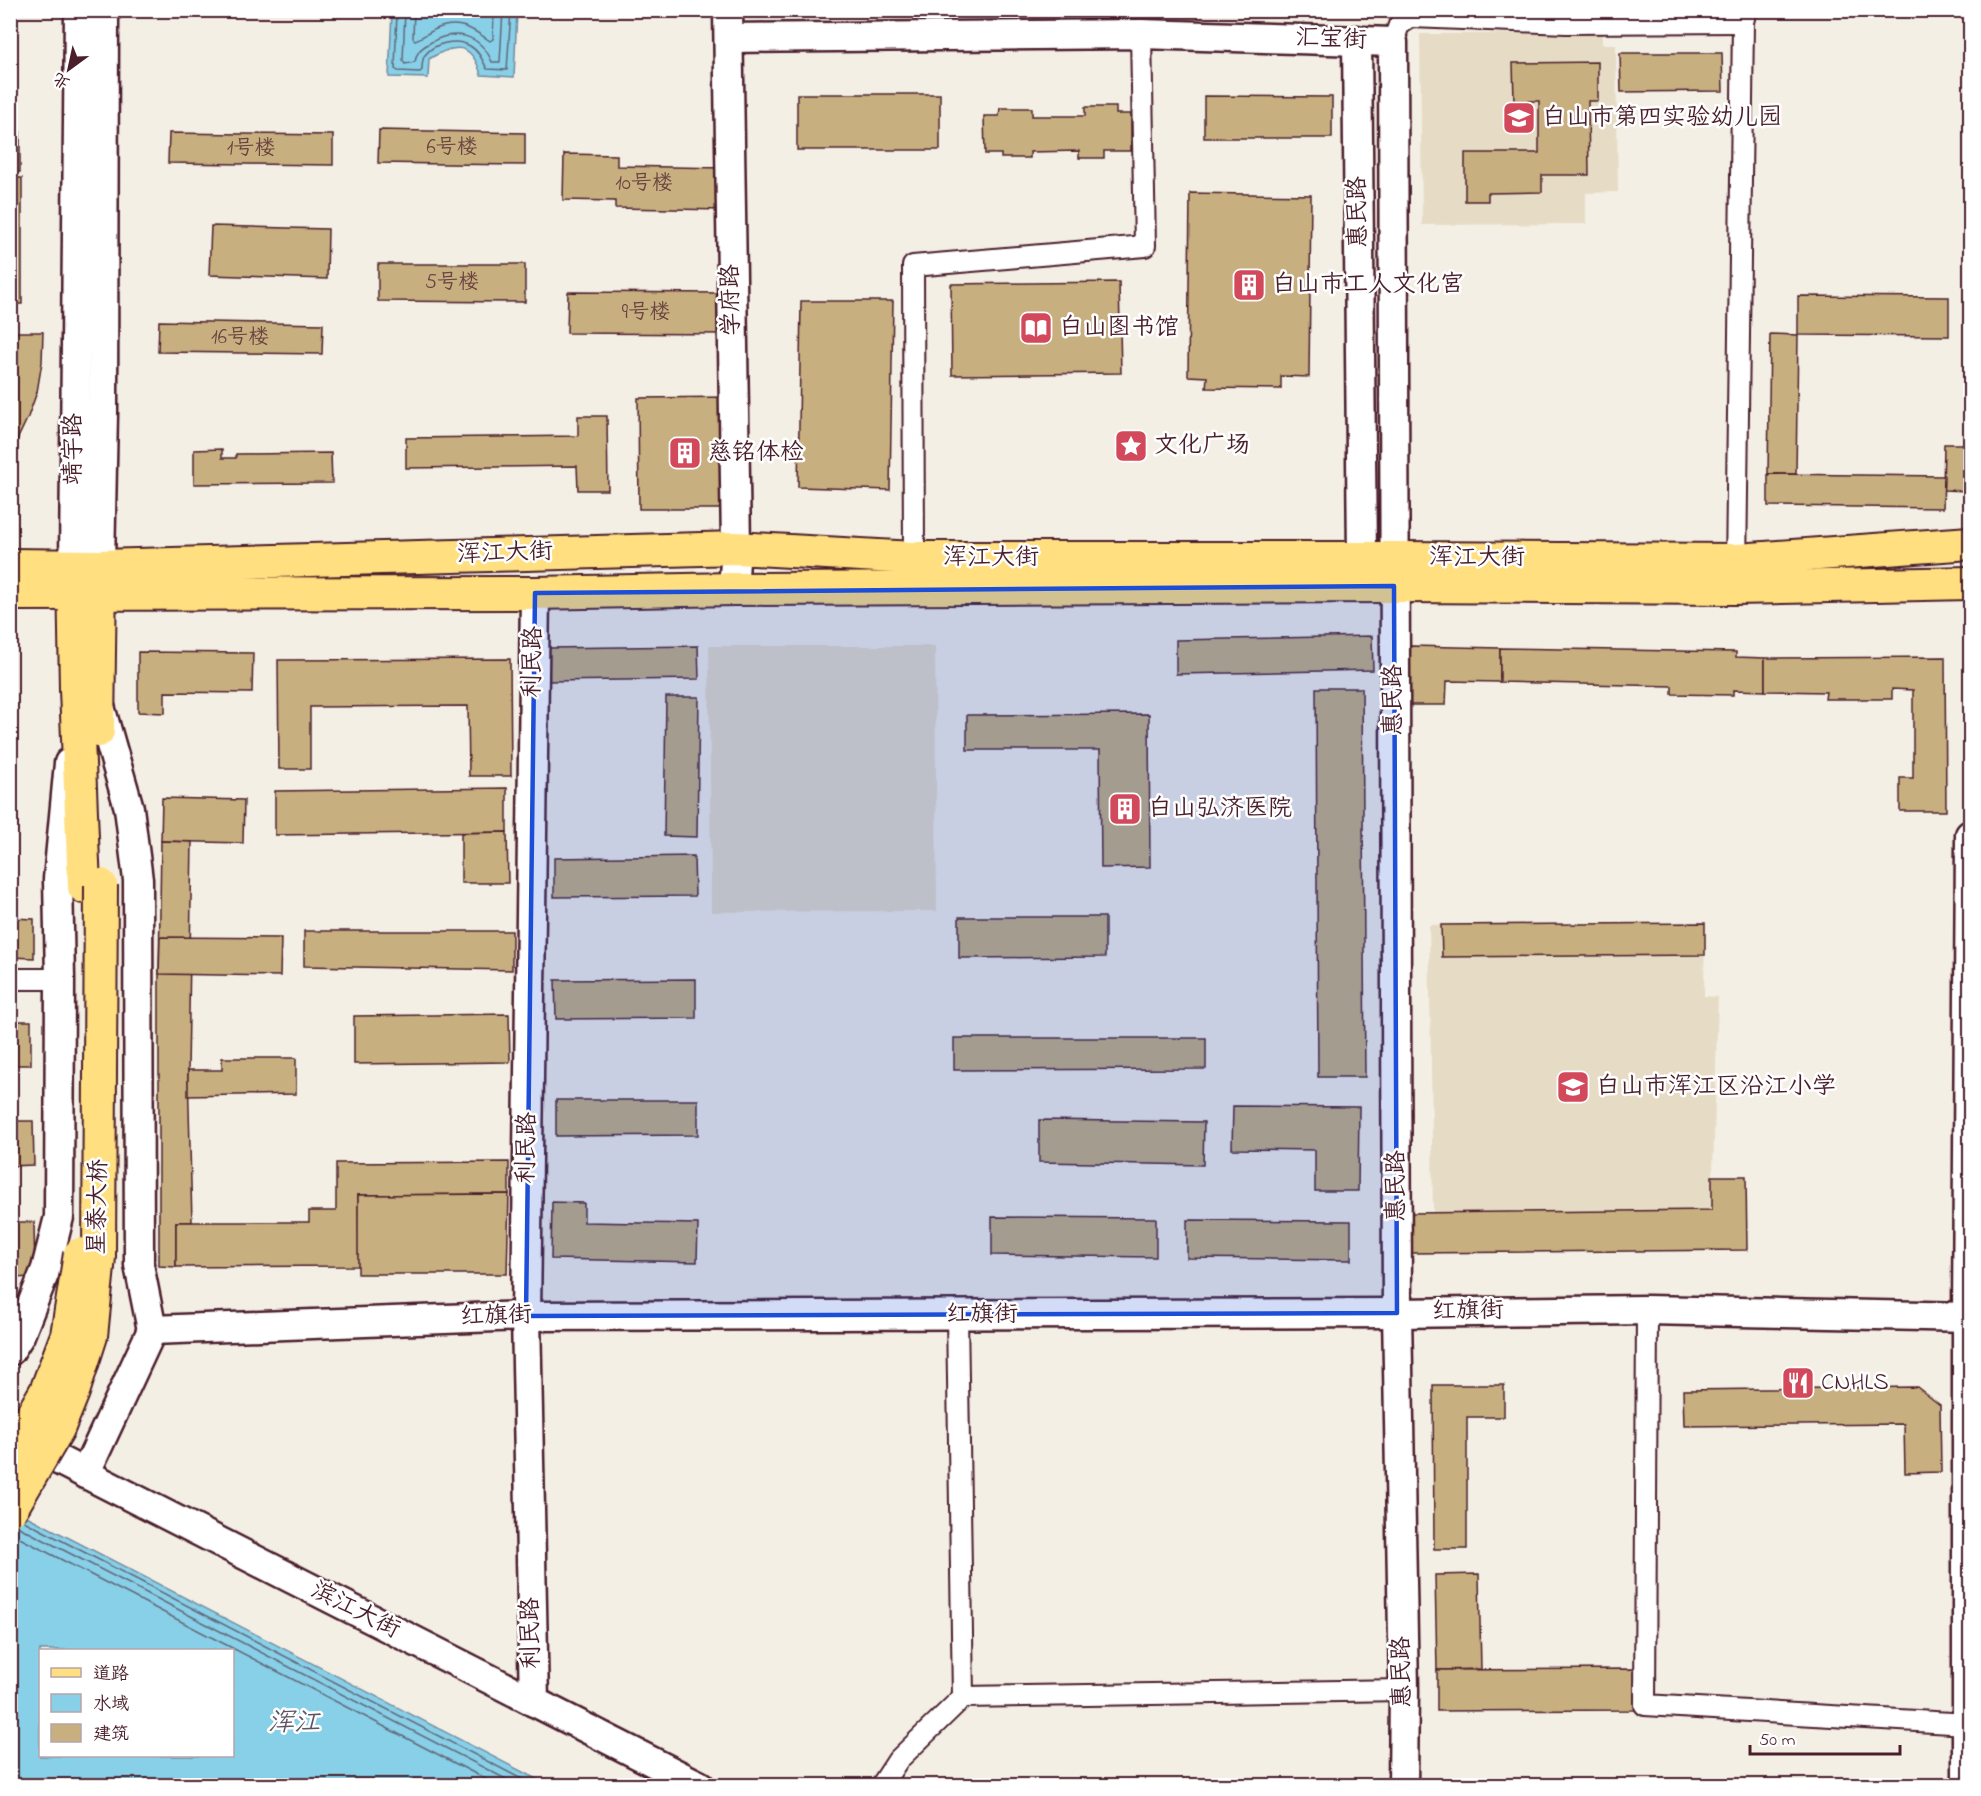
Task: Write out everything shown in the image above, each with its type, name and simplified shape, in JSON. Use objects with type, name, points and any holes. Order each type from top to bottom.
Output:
[{"type":"main road","name":"浑江大街","points":[[1736,574],[1971,543]]},
{"type":"main road","name":"浑江大街","points":[[10,594],[87,580],[735,548],[914,558],[1362,559],[1394,572]]},
{"type":"main road","name":"浑江大街","points":[[10,566],[87,580],[535,593],[1394,572],[1736,574],[1971,583]]},
{"type":"main road","name":"靖宇路","points":[[87,580],[86,693],[92,886]]},
{"type":"main road","name":"星泰大桥","points":[[10,1453],[46,1391],[67,1335],[80,1255],[92,886]]},
{"type":"main road","name":"星泰大桥","points":[[10,1511],[58,1429],[91,1336],[99,1257],[92,886]]},
{"type":"street","name":"靖宇路","points":[[79,10],[87,580]]},
{"type":"street","name":"靖宇路","points":[[87,580],[103,402],[104,10]]},
{"type":"street","points":[[1393,42],[1399,25],[1411,17],[1566,22],[1744,16],[1736,574]]},
{"type":"street","name":"汇宝街","points":[[728,24],[1393,42]]},
{"type":"street","name":"学府路","points":[[728,24],[735,548],[733,589]]},
{"type":"street","points":[[914,558],[913,266],[1145,246],[1141,34]]},
{"type":"street","name":"惠民路","points":[[1357,40],[1362,559]]},
{"type":"street","name":"惠民路","points":[[1393,42],[1397,1313],[1404,1690],[1403,1785]]},
{"type":"street","name":"利民路","points":[[534,1702],[526,1316],[535,593]]},
{"type":"street","points":[[10,1352],[20,1335],[46,1269],[59,1217],[58,879],[86,693]]},
{"type":"street","points":[[86,693],[129,808],[138,880],[139,1265],[152,1330],[86,1474]]},
{"type":"street","points":[[1967,1785],[1971,835]]},
{"type":"street","points":[[10,979],[60,979]]},
{"type":"street","points":[[1647,1310],[1645,1705],[1968,1724]]},
{"type":"street","name":"红旗街","points":[[152,1330],[526,1316],[1647,1310],[1969,1316]]},
{"type":"street","points":[[957,1315],[963,1697]]},
{"type":"street","name":"滨江大街","points":[[10,1435],[700,1785]]},
{"type":"street","points":[[881,1785],[898,1760],[963,1697],[1404,1690]]},
{"type":"highlighted area","points":[[1394,586],[1397,1313],[526,1316],[535,593]]},
{"type":"shaded area","points":[[1072,11],[1453,11],[1073,16]]},
{"type":"shaded area","name":"白山市第四实验幼儿园","points":[[1602,33],[1602,44],[1616,44],[1618,192],[1586,193],[1586,224],[1422,225],[1420,34]]},
{"type":"shaded area","points":[[709,646],[935,646],[937,911],[711,912]]},
{"type":"shaded area","name":"白山市浑江区沿江小学","points":[[1705,923],[1704,996],[1718,997],[1712,1210],[1433,1213],[1429,925]]},
{"type":"water","points":[[392,11],[517,11],[514,77],[481,75],[473,56],[467,51],[455,48],[429,59],[428,78],[389,77]]},
{"type":"water","name":"浑江","points":[[11,1508],[548,1785],[11,1785]]},
{"type":"building","points":[[10,10],[13,10],[13,79],[10,79]]},
{"type":"building","points":[[1620,53],[1722,53],[1723,91],[1621,92]]},
{"type":"building","points":[[1598,62],[1598,101],[1588,101],[1589,175],[1542,175],[1542,192],[1488,193],[1488,201],[1465,201],[1465,153],[1539,153],[1539,101],[1514,101],[1513,63]]},
{"type":"building","points":[[797,94],[940,94],[940,150],[797,150]]},
{"type":"building","points":[[1204,96],[1332,97],[1332,138],[1204,138]]},
{"type":"building","points":[[1085,107],[1116,107],[1116,114],[1131,114],[1131,151],[1104,151],[1104,158],[1079,158],[1079,151],[1030,152],[1030,158],[1001,158],[1001,154],[985,154],[984,116],[999,116],[1000,108],[1032,108],[1032,116],[1085,116]]},
{"type":"building","points":[[379,130],[525,133],[525,165],[378,163]]},
{"type":"building","points":[[10,131],[20,131],[20,172],[10,172]]},
{"type":"building","points":[[169,133],[333,135],[333,165],[168,163]]},
{"type":"building","points":[[564,154],[617,155],[617,166],[726,168],[725,210],[615,208],[615,201],[563,200]]},
{"type":"building","points":[[10,178],[22,178],[22,304],[10,304]]},
{"type":"building","name":"白山市工人文化宫","points":[[1190,193],[1311,195],[1309,377],[1281,376],[1281,389],[1206,388],[1207,377],[1188,376]]},
{"type":"building","points":[[211,226],[328,229],[327,279],[209,275]]},
{"type":"building","points":[[378,264],[525,264],[525,302],[378,301]]},
{"type":"building","name":"白山图书馆","points":[[1119,282],[1121,373],[952,375],[951,284]]},
{"type":"building","points":[[568,292],[725,293],[725,334],[567,333]]},
{"type":"building","points":[[1798,296],[1949,297],[1949,336],[1798,335]]},
{"type":"building","points":[[801,301],[893,301],[890,490],[798,487]]},
{"type":"building","points":[[159,321],[323,324],[322,354],[158,352]]},
{"type":"building","points":[[10,332],[43,332],[42,362],[37,392],[17,440],[10,447]]},
{"type":"building","points":[[1770,334],[1798,335],[1796,474],[1768,474]]},
{"type":"building","name":"慈铭体检","points":[[731,397],[733,509],[639,509],[638,398]]},
{"type":"building","points":[[578,416],[607,416],[608,490],[578,490],[577,466],[406,468],[406,438],[578,436]]},
{"type":"building","points":[[1944,444],[1970,444],[1970,491],[1943,490]]},
{"type":"building","points":[[222,449],[222,458],[236,458],[236,454],[331,453],[332,483],[194,484],[194,450]]},
{"type":"building","points":[[1768,474],[1944,476],[1943,508],[1768,506]]},
{"type":"building","points":[[1372,636],[1373,670],[1176,674],[1176,640]]},
{"type":"building","points":[[698,646],[699,679],[548,681],[547,648]]},
{"type":"building","points":[[1410,646],[1500,648],[1500,682],[1447,681],[1446,705],[1410,705]]},
{"type":"building","points":[[1500,648],[1736,652],[1736,657],[1765,658],[1765,691],[1733,690],[1733,695],[1672,694],[1672,686],[1500,682]]},
{"type":"building","points":[[138,652],[253,653],[252,693],[165,692],[165,713],[138,712]]},
{"type":"building","points":[[1945,657],[1946,811],[1900,811],[1900,778],[1913,778],[1913,690],[1892,689],[1892,699],[1825,699],[1826,692],[1765,691],[1765,658]]},
{"type":"building","points":[[510,659],[511,776],[469,776],[468,706],[310,707],[310,769],[279,769],[278,660]]},
{"type":"building","points":[[1316,688],[1362,688],[1365,1077],[1318,1077]]},
{"type":"building","points":[[666,697],[699,697],[697,837],[664,836]]},
{"type":"building","name":"白山弘济医院","points":[[1149,714],[1150,867],[1101,868],[1100,750],[967,750],[967,715]]},
{"type":"building","points":[[507,788],[507,832],[275,835],[275,791]]},
{"type":"building","points":[[162,798],[244,800],[243,843],[161,841]]},
{"type":"building","points":[[507,832],[508,883],[461,883],[461,833]]},
{"type":"building","points":[[161,841],[192,842],[188,1070],[192,1222],[176,1222],[176,1267],[159,1266]]},
{"type":"building","points":[[694,856],[695,896],[554,897],[554,858]]},
{"type":"building","points":[[959,917],[1105,917],[1105,957],[959,958]]},
{"type":"building","points":[[10,918],[34,919],[34,958],[10,957]]},
{"type":"building","points":[[1705,923],[1705,955],[1442,957],[1441,925]]},
{"type":"building","points":[[304,931],[512,931],[512,970],[304,966]]},
{"type":"building","points":[[160,937],[281,938],[280,976],[159,974]]},
{"type":"building","points":[[696,979],[696,1018],[556,1019],[555,980]]},
{"type":"building","points":[[509,1014],[510,1062],[354,1064],[354,1016]]},
{"type":"building","points":[[10,1021],[31,1021],[31,1065],[10,1065]]},
{"type":"building","points":[[954,1038],[1206,1038],[1206,1069],[954,1070]]},
{"type":"building","points":[[222,1058],[296,1058],[296,1094],[188,1096],[188,1070],[222,1070]]},
{"type":"building","points":[[556,1100],[698,1100],[698,1135],[556,1136]]},
{"type":"building","points":[[1233,1106],[1359,1107],[1358,1191],[1315,1191],[1315,1150],[1232,1149]]},
{"type":"building","points":[[1039,1120],[1204,1122],[1203,1165],[1039,1162]]},
{"type":"building","points":[[10,1121],[33,1121],[34,1165],[10,1166]]},
{"type":"building","points":[[509,1162],[509,1194],[358,1195],[359,1266],[176,1267],[176,1222],[309,1222],[309,1211],[336,1211],[336,1163]]},
{"type":"building","points":[[1712,1176],[1746,1176],[1747,1250],[1410,1253],[1410,1213],[1712,1210]]},
{"type":"building","points":[[509,1194],[507,1274],[358,1274],[358,1195]]},
{"type":"building","points":[[552,1202],[584,1203],[584,1222],[698,1224],[697,1262],[551,1259]]},
{"type":"building","points":[[992,1217],[1156,1218],[1156,1257],[992,1255]]},
{"type":"building","points":[[1187,1220],[1351,1221],[1351,1260],[1187,1258]]},
{"type":"building","points":[[10,1222],[34,1222],[35,1277],[10,1278]]},
{"type":"building","points":[[1433,1385],[1504,1385],[1504,1417],[1467,1417],[1467,1549],[1434,1549]]},
{"type":"building","points":[[1917,1387],[1940,1405],[1941,1472],[1905,1473],[1904,1424],[1684,1426],[1683,1390]]},
{"type":"building","points":[[1479,1574],[1481,1669],[1437,1670],[1435,1575]]},
{"type":"building","points":[[1643,1669],[1644,1710],[1437,1711],[1437,1670]]},
{"type":"place","name":"白山市第四实验幼儿园","points":[[1519,118]]},
{"type":"place","name":"白山市工人文化宫","points":[[1249,285]]},
{"type":"place","name":"白山图书馆","points":[[1036,328]]},
{"type":"place","name":"文化广场","points":[[1131,446]]},
{"type":"place","name":"慈铭体检","points":[[685,453]]},
{"type":"place","name":"白山弘济医院","points":[[1125,809]]},
{"type":"place","name":"白山市浑江区沿江小学","points":[[1573,1087]]},
{"type":"place","name":"CNHLS","points":[[1798,1383]]}]
